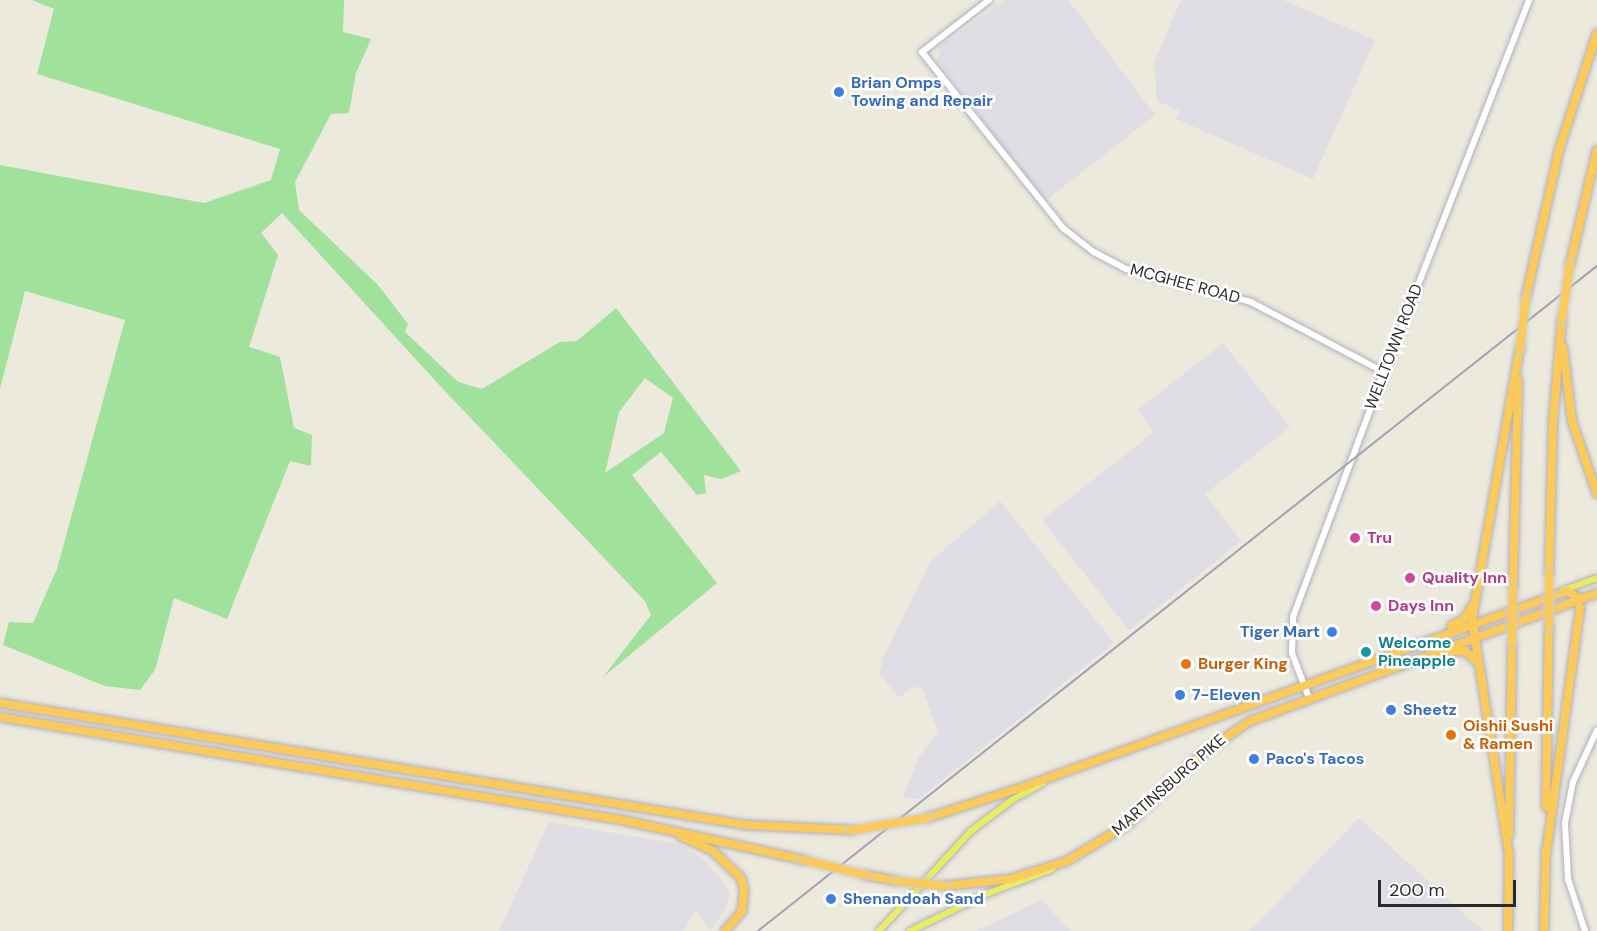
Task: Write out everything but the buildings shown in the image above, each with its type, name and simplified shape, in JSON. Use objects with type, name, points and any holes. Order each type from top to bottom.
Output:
[{"type":"highway","points":[[1509,855],[1474,638],[1474,599],[1520,348],[1526,297],[1559,150],[1597,33]]},
{"type":"highway","points":[[1544,931],[1553,421],[1562,318],[1570,264],[1597,150]]},
{"type":"highway","points":[[1562,318],[1572,421],[1597,494]]},
{"type":"highway","points":[[1508,931],[1513,587],[1520,348]]},
{"type":"highway","points":[[1546,853],[1577,632],[1578,600],[1570,592],[1561,591]]},
{"type":"highway","name":"MARTINSBURG PIKE","points":[[0,704],[747,825],[852,830],[927,818],[1076,768],[1561,591]]},
{"type":"highway","points":[[1577,632],[1585,605],[1597,592]]},
{"type":"highway","name":"MARTINSBURG PIKE","points":[[521,802],[622,819],[897,882],[944,885],[1010,879],[1080,855],[1128,824],[1220,739],[1250,721],[1597,592]]},
{"type":"highway","points":[[1423,641],[1464,619],[1474,599]]},
{"type":"highway","points":[[1431,654],[1465,651],[1478,667]]},
{"type":"highway","points":[[0,717],[521,802],[676,835],[713,851],[737,872],[744,890],[742,911],[725,931]]},
{"type":"main road","name":"MARTINSBURG PIKE","points":[[1561,591],[1597,578]]},
{"type":"main road","points":[[879,931],[950,852],[984,820],[1020,795],[1076,768]]},
{"type":"main road","points":[[910,931],[1080,855]]},
{"type":"street","name":"MCGHEE ROAD","points":[[989,0],[922,52],[1054,218],[1083,245],[1142,275],[1251,302],[1384,372]]},
{"type":"street","name":"WELLTOWN ROAD","points":[[1309,698],[1292,653],[1292,622],[1384,372],[1529,0]]},
{"type":"street","points":[[1585,931],[1568,879],[1565,823],[1573,782],[1597,730]]},
{"type":"shaded area","points":[[1004,0],[1068,0],[1155,115],[1045,201],[938,61],[940,47]]},
{"type":"shaded area","points":[[1181,0],[1283,0],[1375,40],[1313,179],[1176,119],[1180,111],[1157,101],[1154,62]]},
{"type":"shaded area","points":[[1223,343],[1290,427],[1205,494],[1241,541],[1129,630],[1042,520],[1154,432],[1138,410]]},
{"type":"shaded area","points":[[1000,501],[1114,643],[919,799],[903,797],[919,757],[938,732],[922,688],[912,687],[900,698],[879,674],[884,656],[930,562]]},
{"type":"shaded area","points":[[1359,818],[1483,931],[1250,931]]},
{"type":"shaded area","points":[[549,822],[679,844],[702,858],[723,881],[730,893],[726,908],[710,931],[695,910],[684,931],[499,931]]},
{"type":"shaded area","points":[[1042,900],[1070,931],[976,931]]},
{"type":"green space","points":[[32,0],[344,0],[343,32],[371,39],[356,73],[349,113],[331,114],[295,182],[299,210],[378,285],[408,324],[405,332],[458,382],[482,389],[560,342],[577,341],[616,308],[741,471],[722,479],[704,475],[706,493],[697,495],[661,452],[632,475],[717,583],[603,677],[651,615],[645,601],[443,389],[282,213],[261,233],[278,255],[249,347],[280,357],[294,428],[312,435],[311,466],[290,461],[227,619],[174,598],[155,670],[140,690],[105,686],[3,645],[9,622],[33,623],[57,569],[125,320],[25,291],[0,389],[0,165],[204,203],[271,180],[280,149],[37,74],[54,9]],"holes":[[[645,378],[673,398],[664,433],[605,473],[619,412]]]},
{"type":"railway","points":[[758,931],[1597,266]]},
{"type":"place","name":"Brian Omps Towing and Repair","points":[[839,92]]},
{"type":"place","name":"Tru","points":[[1355,538]]},
{"type":"place","name":"Quality Inn","points":[[1410,578]]},
{"type":"place","name":"Days Inn","points":[[1376,606]]},
{"type":"place","name":"Tiger Mart","points":[[1332,632]]},
{"type":"place","name":"Welcome Pineapple","points":[[1366,652]]},
{"type":"place","name":"Burger King","points":[[1186,664]]},
{"type":"place","name":"7-Eleven","points":[[1180,695]]},
{"type":"place","name":"Sheetz","points":[[1391,710]]},
{"type":"place","name":"Oishii Sushi & Ramen","points":[[1451,735]]},
{"type":"place","name":"Paco's Tacos","points":[[1254,759]]},
{"type":"place","name":"Shenandoah Sand","points":[[831,899]]}]
